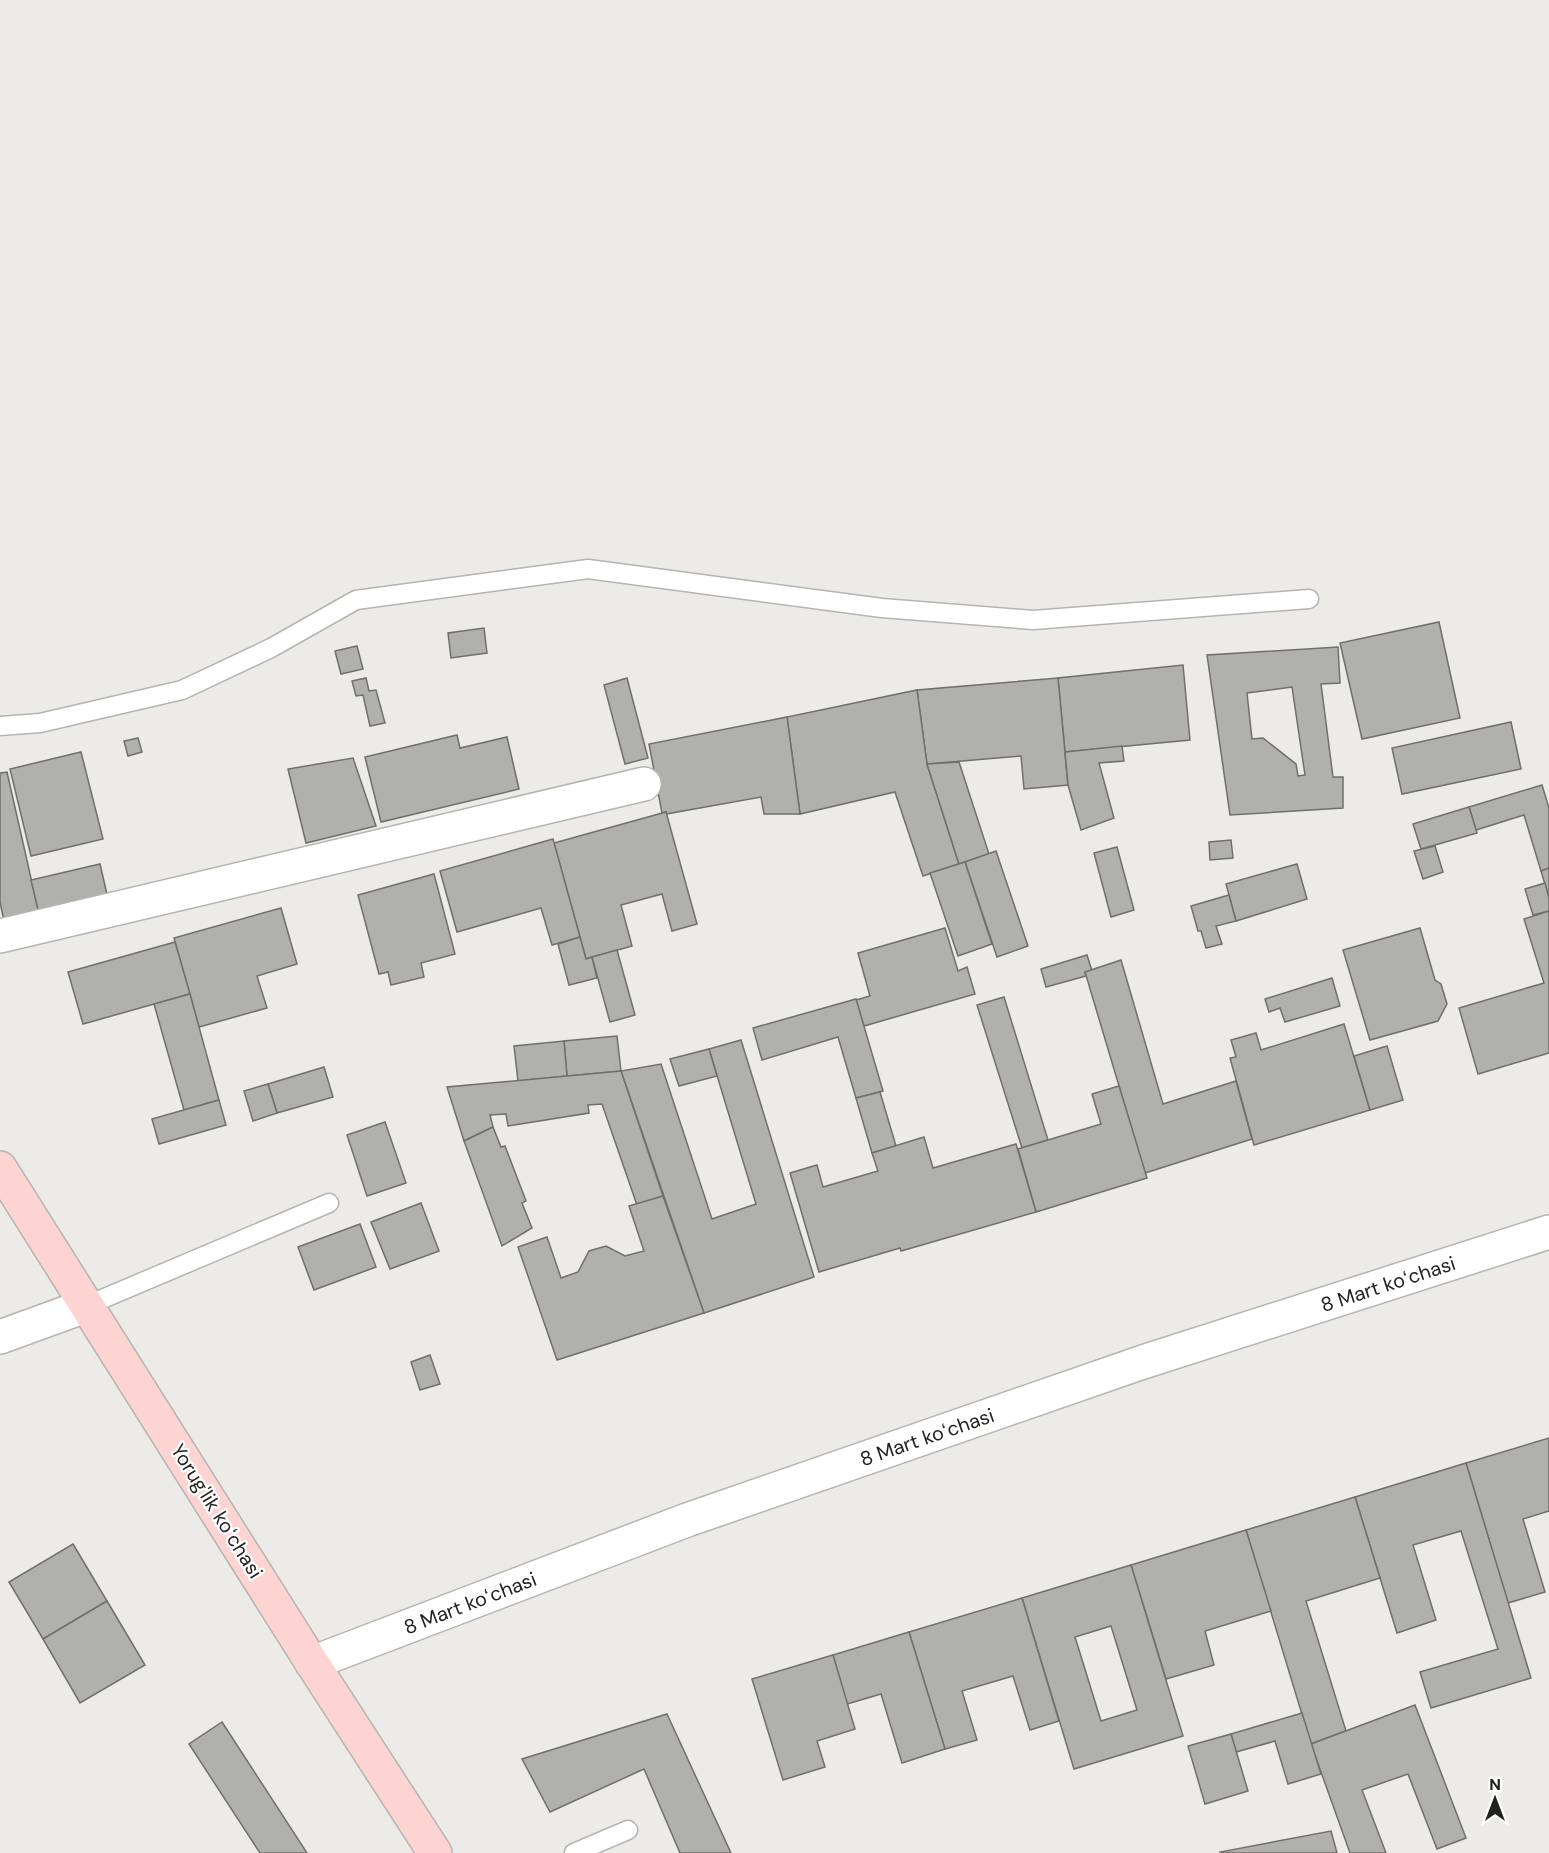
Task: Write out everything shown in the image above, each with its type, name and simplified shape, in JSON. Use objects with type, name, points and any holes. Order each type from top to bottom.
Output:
[{"type":"main road","name":"Yorug'lik koʻchasi","points":[[0,1168],[312,1663],[435,1853]]},
{"type":"street","points":[[0,936],[644,784]]},
{"type":"street","name":"8 Mart koʻchasi","points":[[312,1663],[709,1513],[1143,1362],[1549,1232]]},
{"type":"street","points":[[0,1337],[88,1305]]},
{"type":"lane","points":[[0,726],[40,723],[182,690],[271,648],[356,600],[588,569],[882,608],[1032,620],[1309,599]]},
{"type":"lane","points":[[88,1305],[329,1203]]},
{"type":"lane","points":[[574,1853],[628,1830]]},
{"type":"building","points":[[1439,622],[1460,718],[1362,739],[1340,643]]},
{"type":"building","points":[[484,628],[487,653],[451,658],[448,633]]},
{"type":"building","points":[[357,646],[363,669],[341,674],[335,651]]},
{"type":"building","points":[[1338,647],[1340,683],[1321,684],[1333,777],[1343,777],[1343,808],[1230,815],[1207,655]],"holes":[[[1292,687],[1305,775],[1298,776],[1296,764],[1263,738],[1252,739],[1247,693]]]},
{"type":"building","points":[[1183,665],[1190,740],[1065,752],[1058,678]]},
{"type":"building","points":[[366,678],[369,691],[376,690],[385,723],[370,726],[363,695],[356,696],[352,681]]},
{"type":"building","points":[[627,678],[648,758],[625,764],[604,685]]},
{"type":"building","points":[[1058,678],[1068,785],[1024,789],[1021,756],[927,764],[917,690]]},
{"type":"building","points":[[917,690],[927,764],[959,864],[923,876],[895,792],[800,814],[787,717]]},
{"type":"building","points":[[787,717],[800,814],[764,814],[761,797],[662,813],[649,744]]},
{"type":"building","points":[[1511,722],[1521,769],[1402,794],[1392,748]]},
{"type":"building","points":[[457,735],[460,748],[507,737],[519,789],[381,822],[365,757]]},
{"type":"building","points":[[138,738],[142,752],[128,756],[124,741]]},
{"type":"building","points":[[1122,746],[1124,761],[1099,763],[1114,818],[1081,830],[1068,785],[1065,752]]},
{"type":"building","points":[[81,752],[103,839],[31,856],[10,769]]},
{"type":"building","points":[[353,758],[376,826],[306,843],[288,769]]},
{"type":"building","points":[[959,762],[989,854],[959,864],[927,764]]},
{"type":"building","points":[[7,772],[40,918],[5,926],[0,902],[0,773]]},
{"type":"building","points":[[1542,785],[1549,808],[1549,868],[1541,871],[1524,815],[1476,830],[1469,807]]},
{"type":"building","points":[[1469,807],[1477,833],[1421,849],[1413,824]]},
{"type":"building","points":[[666,812],[697,924],[672,931],[662,894],[621,905],[632,946],[586,959],[554,843]]},
{"type":"building","points":[[553,839],[580,937],[552,945],[541,908],[457,932],[440,871]]},
{"type":"building","points":[[1231,840],[1233,858],[1210,860],[1209,842]]},
{"type":"building","points":[[1435,846],[1443,872],[1423,879],[1414,851]]},
{"type":"building","points":[[1117,847],[1134,910],[1111,917],[1094,853]]},
{"type":"building","points":[[996,851],[1028,946],[997,957],[965,862]]},
{"type":"building","points":[[965,862],[992,944],[958,956],[930,873]]},
{"type":"building","points":[[100,864],[109,903],[40,918],[31,880]]},
{"type":"building","points":[[1297,864],[1307,899],[1236,921],[1226,884]]},
{"type":"building","points":[[1549,868],[1549,898],[1541,871]]},
{"type":"building","points":[[434,874],[455,954],[421,963],[424,977],[391,985],[388,972],[379,974],[358,895]]},
{"type":"building","points":[[1545,883],[1549,898],[1549,911],[1533,915],[1525,889]]},
{"type":"building","points":[[1229,895],[1236,921],[1216,926],[1222,944],[1206,948],[1201,931],[1198,931],[1191,906]]},
{"type":"building","points":[[281,908],[297,964],[257,976],[267,1008],[199,1027],[174,938]]},
{"type":"building","points":[[1549,911],[1549,1053],[1478,1074],[1459,1008],[1544,983],[1524,919]]},
{"type":"building","points":[[945,928],[958,971],[967,967],[975,994],[864,1026],[856,1000],[870,996],[858,953]]},
{"type":"building","points":[[1420,928],[1435,980],[1441,984],[1447,1004],[1438,1021],[1370,1040],[1343,950]]},
{"type":"building","points":[[580,937],[586,959],[592,957],[597,978],[569,985],[558,944]]},
{"type":"building","points":[[175,942],[190,994],[83,1024],[68,972]]},
{"type":"building","points":[[617,950],[635,1015],[610,1022],[592,957]]},
{"type":"building","points":[[1087,955],[1092,971],[1085,972],[1086,976],[1046,987],[1041,969]]},
{"type":"building","points":[[1121,960],[1163,1104],[1236,1081],[1252,1139],[1145,1173],[1085,972]]},
{"type":"building","points":[[1332,978],[1340,1006],[1285,1022],[1280,1008],[1269,1012],[1265,999]]},
{"type":"building","points":[[190,994],[219,1100],[184,1110],[154,1004]]},
{"type":"building","points":[[1004,997],[1048,1140],[1022,1148],[977,1005]]},
{"type":"building","points":[[856,999],[883,1091],[856,1098],[838,1037],[762,1060],[753,1028]]},
{"type":"building","points":[[1344,1024],[1370,1110],[1254,1145],[1230,1058],[1236,1057],[1231,1040],[1256,1033],[1261,1050]]},
{"type":"building","points":[[617,1036],[621,1071],[567,1076],[564,1041]]},
{"type":"building","points":[[741,1040],[814,1277],[704,1313],[621,1071],[661,1064],[712,1219],[756,1204],[709,1049]]},
{"type":"building","points":[[564,1041],[567,1076],[518,1081],[514,1046]]},
{"type":"building","points":[[1387,1046],[1403,1100],[1370,1110],[1354,1056]]},
{"type":"building","points":[[709,1049],[717,1076],[679,1086],[670,1059]]},
{"type":"building","points":[[324,1067],[333,1097],[277,1113],[268,1084]]},
{"type":"building","points":[[621,1071],[663,1196],[637,1205],[602,1104],[588,1105],[589,1113],[508,1126],[506,1114],[490,1115],[493,1127],[464,1141],[447,1087]]},
{"type":"building","points":[[268,1084],[277,1113],[253,1121],[244,1091]]},
{"type":"building","points":[[1119,1086],[1147,1178],[1036,1212],[1018,1149],[1101,1124],[1092,1094]]},
{"type":"building","points":[[880,1092],[896,1146],[872,1153],[856,1098]]},
{"type":"building","points":[[219,1100],[226,1125],[159,1144],[152,1119]]},
{"type":"building","points":[[385,1122],[406,1183],[367,1196],[347,1135]]},
{"type":"building","points":[[493,1127],[501,1147],[505,1146],[526,1201],[522,1203],[532,1228],[502,1246],[464,1141]]},
{"type":"building","points":[[924,1137],[933,1168],[1016,1144],[1036,1212],[819,1272],[790,1173],[817,1165],[823,1187],[878,1171],[872,1153]]},
{"type":"building","points":[[663,1196],[704,1313],[557,1360],[518,1247],[547,1237],[561,1278],[578,1272],[589,1251],[606,1246],[625,1256],[644,1251],[629,1206]]},
{"type":"building","points":[[421,1203],[439,1251],[390,1269],[371,1222]]},
{"type":"building","points":[[360,1224],[376,1267],[314,1290],[298,1247]]},
{"type":"building","points":[[430,1355],[440,1384],[420,1390],[411,1362]]},
{"type":"building","points":[[1549,1438],[1549,1511],[1523,1519],[1545,1592],[1508,1603],[1466,1463]]},
{"type":"building","points":[[1466,1463],[1531,1678],[1431,1708],[1420,1672],[1498,1649],[1461,1531],[1413,1545],[1436,1620],[1397,1633],[1355,1497]]},
{"type":"building","points":[[1355,1497],[1380,1578],[1306,1601],[1346,1731],[1311,1744],[1246,1530]]},
{"type":"building","points":[[1246,1530],[1271,1611],[1205,1631],[1214,1665],[1166,1679],[1131,1565]]},
{"type":"building","points":[[73,1544],[107,1601],[43,1639],[9,1582]]},
{"type":"building","points":[[1131,1565],[1183,1736],[1074,1769],[1022,1598]],"holes":[[[1111,1626],[1137,1710],[1101,1721],[1075,1637]]]},
{"type":"building","points":[[1022,1598],[1059,1721],[1030,1730],[1013,1676],[962,1691],[977,1740],[945,1749],[909,1632]]},
{"type":"building","points":[[107,1601],[145,1665],[80,1703],[43,1639]]},
{"type":"building","points":[[909,1632],[945,1749],[902,1763],[881,1694],[847,1704],[833,1655]]},
{"type":"building","points":[[833,1655],[855,1729],[817,1741],[825,1767],[783,1780],[752,1679]]},
{"type":"building","points":[[1415,1705],[1466,1838],[1437,1849],[1408,1774],[1362,1790],[1386,1853],[1350,1853],[1311,1744]]},
{"type":"building","points":[[1302,1713],[1321,1774],[1288,1784],[1275,1741],[1236,1752],[1231,1734]]},
{"type":"building","points":[[667,1714],[731,1853],[680,1853],[644,1769],[550,1812],[522,1759]]},
{"type":"building","points":[[222,1722],[307,1853],[260,1853],[189,1744]]},
{"type":"building","points":[[1231,1734],[1248,1791],[1205,1804],[1188,1746]]},
{"type":"building","points":[[1331,1831],[1337,1853],[1220,1853],[1220,1852]]}]
